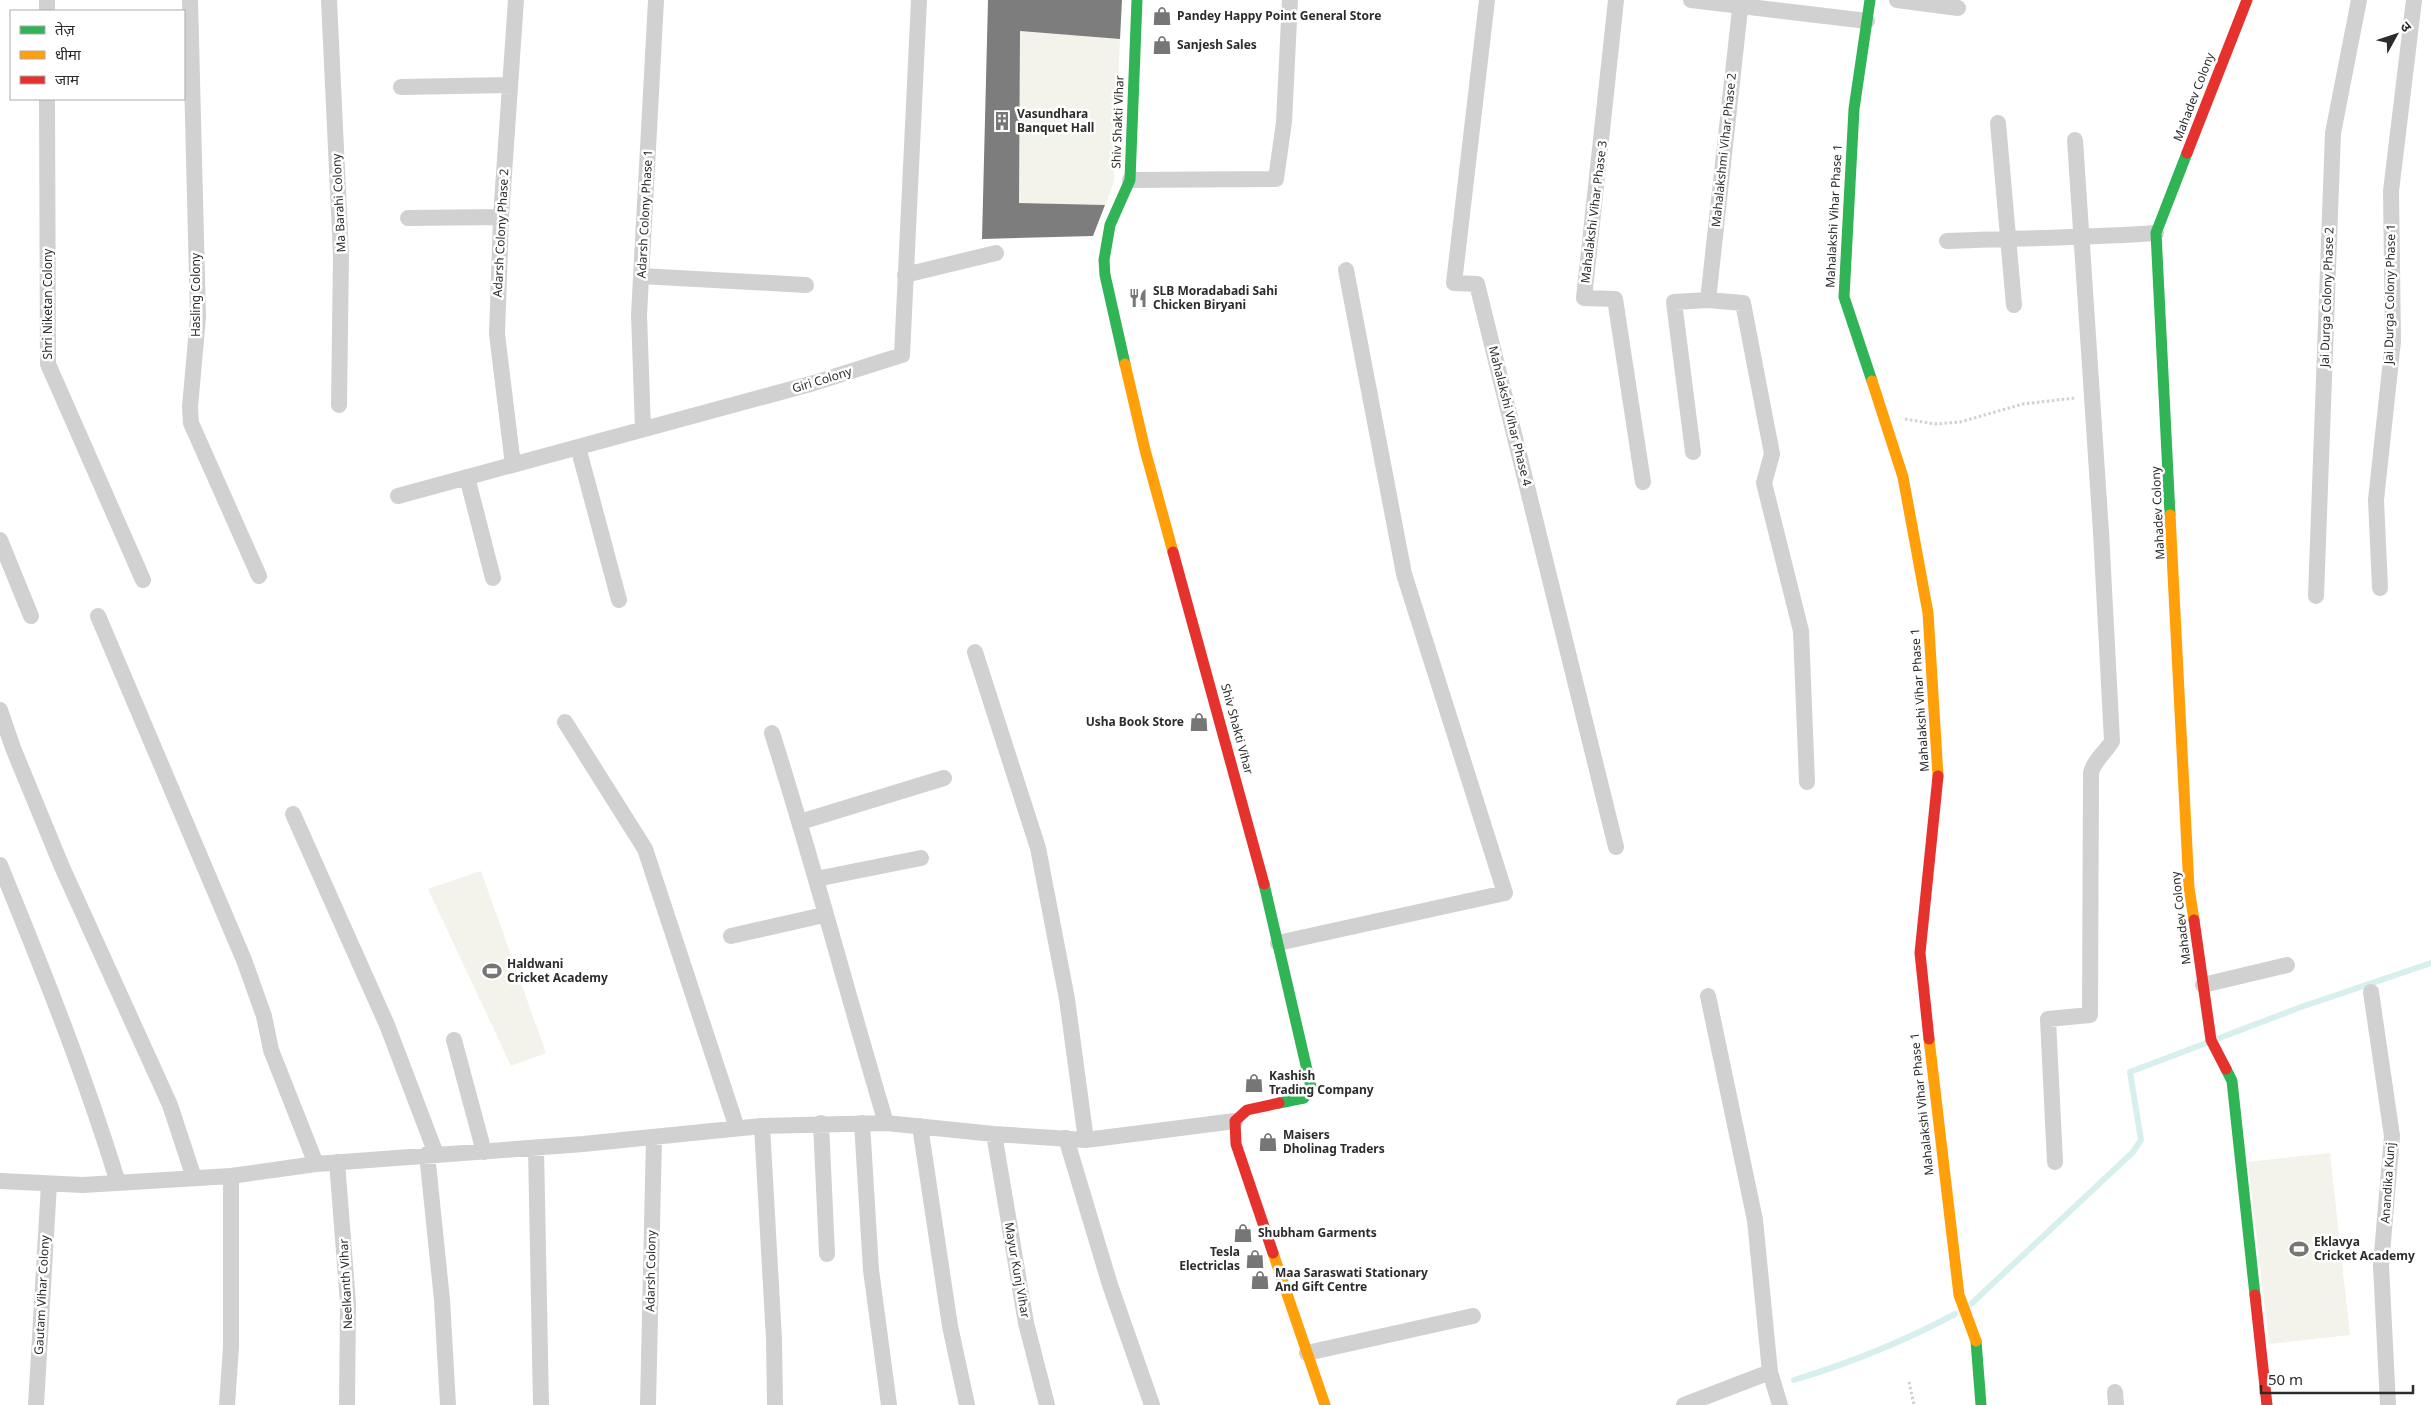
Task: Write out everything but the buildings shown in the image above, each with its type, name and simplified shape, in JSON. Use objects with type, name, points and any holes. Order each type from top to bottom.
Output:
[{"type":"street","name":"Hasling Colony","points":[[190,0],[198,316],[190,407],[191,422],[259,576]]},
{"type":"street","name":"Ma Barahi Colony","points":[[329,0],[341,255],[339,405]]},
{"type":"street","name":"Adarsh Colony Phase 2","points":[[514,465],[497,334],[501,217],[516,0]]},
{"type":"street","name":"Adarsh Colony Phase 1","points":[[643,429],[639,315],[656,0]]},
{"type":"street","name":"Giri Colony","points":[[398,496],[814,383],[902,355],[919,0]]},
{"type":"street","name":"Shiv Shakti Vihar","points":[[1137,0],[1130,180],[1110,225],[1104,260],[1105,275],[1145,450],[1256,850],[1311,1087],[1304,1098],[1247,1110],[1235,1121]]},
{"type":"street","points":[[1130,180],[1276,180],[1284,122],[1290,0]]},
{"type":"street","name":"Mahalakshi Vihar Phase 4","points":[[1487,0],[1454,283],[1478,284],[1616,847]]},
{"type":"street","name":"Mahalakshi Vihar Phase 3","points":[[1616,0],[1584,298],[1615,299],[1644,482]]},
{"type":"street","points":[[1691,0],[1741,3],[1867,21]]},
{"type":"street","name":"Mahalakshi Vihar Phase 1","points":[[1870,0],[1854,109],[1844,297],[1903,477],[1928,613],[1939,784],[1920,953],[1939,1137],[1959,1295],[1976,1336],[1982,1405]]},
{"type":"street","points":[[1897,0],[1958,8]]},
{"type":"street","name":"Mahadev Colony","points":[[2248,0],[2156,233],[2189,888],[2211,1040],[2232,1081],[2267,1405]]},
{"type":"street","name":"Jai Durga Colony Phase 2","points":[[2316,596],[2333,133],[2359,0]]},
{"type":"street","name":"Jai Durga Colony Phase 1","points":[[2380,588],[2376,500],[2393,341],[2391,191],[2414,0]]},
{"type":"street","name":"Mahalakshmi Vihar Phase 2","points":[[1708,300],[1741,3]]},
{"type":"street","points":[[401,87],[510,85]]},
{"type":"street","name":"Shri Niketan Colony","points":[[47,100],[48,364],[143,580]]},
{"type":"street","points":[[1998,123],[2014,306]]},
{"type":"street","points":[[2055,1162],[2048,1019],[2090,1015],[2090,772],[2092,765],[2107,750],[2112,741],[2102,532],[2080,238],[2075,140]]},
{"type":"street","points":[[408,218],[501,217]]},
{"type":"street","points":[[1947,241],[2008,238],[2080,238],[2156,233]]},
{"type":"street","points":[[905,275],[996,253]]},
{"type":"street","points":[[1278,943],[1505,893],[1404,574],[1346,270]]},
{"type":"street","points":[[642,276],[806,285]]},
{"type":"street","points":[[1693,452],[1674,302],[1708,300],[1743,303],[1772,454],[1764,483],[1801,630],[1808,782]]},
{"type":"street","points":[[578,447],[619,600]]},
{"type":"street","points":[[467,477],[493,578]]},
{"type":"street","points":[[0,540],[31,616]]},
{"type":"street","points":[[98,616],[244,960],[264,1016],[271,1050],[316,1164]]},
{"type":"street","points":[[975,652],[1038,848],[1067,999],[1086,1140]]},
{"type":"street","points":[[0,710],[13,748],[62,867],[170,1105],[194,1178]]},
{"type":"street","points":[[565,722],[644,848],[737,1128]]},
{"type":"street","points":[[772,733],[800,822],[824,915],[886,1123]]},
{"type":"street","points":[[800,822],[944,778]]},
{"type":"street","points":[[293,814],[387,1025],[432,1154],[448,1405]]},
{"type":"street","points":[[816,879],[921,858]]},
{"type":"street","points":[[0,865],[50,987],[101,1129],[118,1183]]},
{"type":"street","points":[[732,936],[824,915]]},
{"type":"street","points":[[2203,985],[2287,964]]},
{"type":"street","name":"Anandika Kunj","points":[[2371,992],[2392,1136],[2381,1265],[2388,1405]]},
{"type":"street","points":[[1708,996],[1755,1220],[1770,1372],[1780,1405]]},
{"type":"street","points":[[454,1040],[484,1152]]},
{"type":"street","points":[[0,1181],[49,1184],[118,1183],[231,1176],[337,1162],[536,1148],[737,1128],[821,1123],[886,1123],[994,1134],[1086,1140],[1235,1121],[1236,1144],[1325,1405]]},
{"type":"street","points":[[821,1123],[826,1254]]},
{"type":"street","points":[[862,1123],[871,1270],[889,1405]]},
{"type":"street","points":[[762,1126],[774,1339],[775,1405]]},
{"type":"street","points":[[920,1126],[950,1326],[967,1405]]},
{"type":"street","name":"Mayur Kunj Vihar","points":[[994,1134],[1026,1323],[1047,1405]]},
{"type":"street","name":"Adarsh Colony","points":[[648,1405],[654,1137]]},
{"type":"street","points":[[1066,1138],[1110,1285],[1152,1405]]},
{"type":"street","points":[[536,1148],[541,1405]]},
{"type":"street","name":"Neelkanth Vihar","points":[[337,1162],[348,1303],[347,1405]]},
{"type":"street","points":[[228,1405],[231,1348],[231,1176]]},
{"type":"street","name":"Gautam Vihar Colony","points":[[36,1405],[49,1184]]},
{"type":"street","points":[[1307,1353],[1473,1316]]},
{"type":"street","points":[[1684,1405],[1770,1372]]},
{"type":"path","points":[[1882,416],[1935,424],[1960,422],[2023,404],[2091,396]]},
{"type":"path","points":[[1910,1382],[1914,1405]]},
{"type":"shaded area","points":[[1020,31],[1120,39],[1114,180],[1106,205],[1019,203]]},
{"type":"shaded area","name":"Haldwani Cricket Academy","points":[[481,871],[546,1053],[511,1066],[428,889]]},
{"type":"shaded area","name":"Eklavya Cricket Academy","points":[[2330,1153],[2350,1335],[2269,1344],[2248,1162]]},
{"type":"waterway","points":[[1971,1304],[2133,1152],[2141,1140],[2130,1072],[2301,1007],[2431,963]]},
{"type":"waterway","points":[[1794,1380],[1876,1351],[1916,1334],[1955,1314]]},
{"type":"traffic: fast","points":[[1125,364],[1105,275],[1104,260],[1110,225],[1130,180],[1137,0]]},
{"type":"traffic: fast","points":[[1870,0],[1854,109],[1844,297],[1872,381]]},
{"type":"traffic: fast","points":[[2170,515],[2156,233],[2187,153]]},
{"type":"traffic: fast","points":[[1264,884],[1311,1087],[1304,1098],[1279,1103]]},
{"type":"traffic: fast","points":[[2226,1069],[2232,1081],[2255,1295]]},
{"type":"traffic: fast","points":[[1976,1341],[1981,1405]]},
{"type":"traffic: slow","points":[[1125,364],[1145,450],[1173,552]]},
{"type":"traffic: slow","points":[[1872,381],[1903,477],[1928,613],[1938,776]]},
{"type":"traffic: slow","points":[[2170,515],[2189,888],[2194,920]]},
{"type":"traffic: slow","points":[[1929,1039],[1959,1295],[1976,1341]]},
{"type":"traffic: slow","points":[[1273,1253],[1325,1405]]},
{"type":"traffic: jam","points":[[2187,153],[2247,0]]},
{"type":"traffic: jam","points":[[1173,552],[1264,884]]},
{"type":"traffic: jam","points":[[1929,1039],[1920,953],[1938,776]]},
{"type":"traffic: jam","points":[[2194,920],[2211,1040],[2226,1069]]},
{"type":"traffic: jam","points":[[1273,1253],[1236,1144],[1235,1121],[1247,1110],[1279,1103]]},
{"type":"traffic: jam","points":[[2255,1295],[2267,1405]]},
{"type":"place","name":"Pandey Happy Point General Store","points":[[1162,16]]},
{"type":"place","name":"Sanjesh Sales","points":[[1162,45]]},
{"type":"place","name":"Vasundhara Banquet Hall","points":[[1002,121]]},
{"type":"place","name":"SLB Moradabadi Sahi Chicken Biryani","points":[[1138,298]]},
{"type":"place","name":"Usha Book Store","points":[[1199,722]]},
{"type":"place","name":"Haldwani Cricket Academy","points":[[492,971]]},
{"type":"place","name":"Kashish Trading Company","points":[[1254,1083]]},
{"type":"place","name":"Maisers Dholinag Traders","points":[[1268,1142]]},
{"type":"place","name":"Shubham Garments","points":[[1243,1233]]},
{"type":"place","name":"Eklavya Cricket Academy","points":[[2299,1249]]},
{"type":"place","name":"Tesla Electriclas","points":[[1255,1259]]},
{"type":"place","name":"Maa Saraswati Stationary And Gift Centre","points":[[1260,1280]]}]
